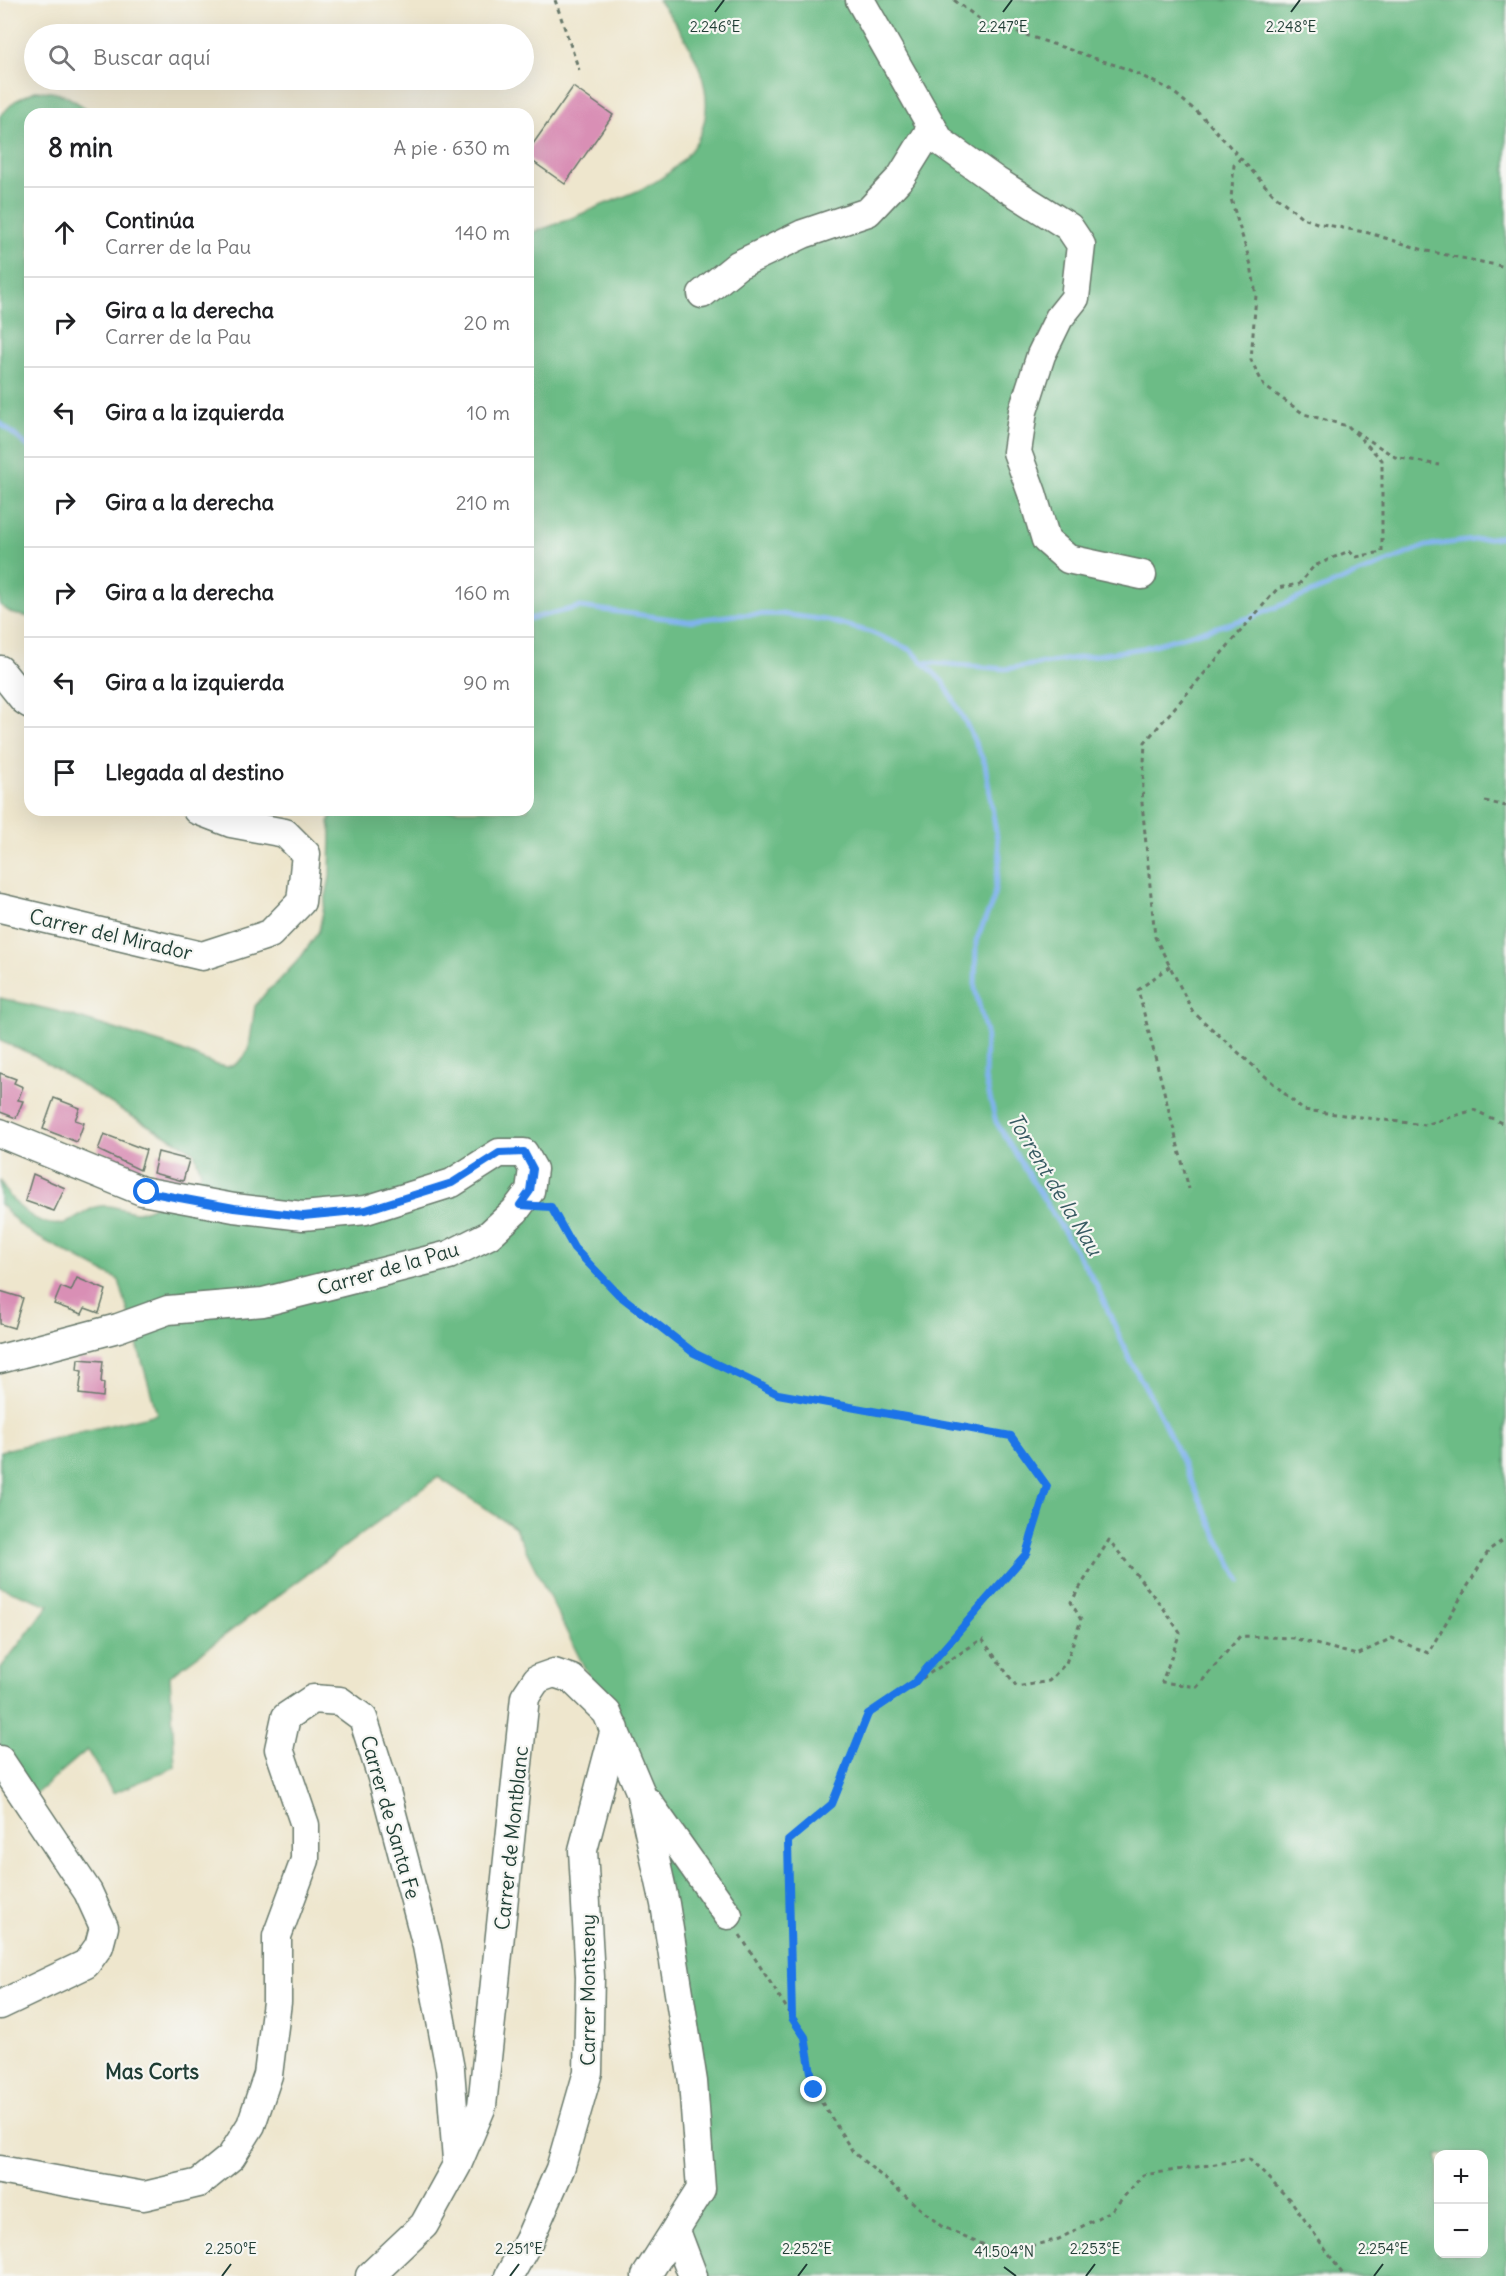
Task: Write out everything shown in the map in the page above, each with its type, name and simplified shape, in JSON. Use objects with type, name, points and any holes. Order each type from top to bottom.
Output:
[{"type":"street","points":[[860,0],[940,141],[996,181],[1069,227],[1081,244],[1075,298],[1059,318],[1041,355],[1023,411],[1017,452],[1046,540],[1068,559],[1142,575]]},
{"type":"street","points":[[702,294],[738,265],[803,234],[868,212],[901,177],[932,127]]},
{"type":"street","points":[[0,670],[24,698]]},
{"type":"street","name":"Carrer del Mirador","points":[[0,908],[202,956],[270,934],[301,902],[306,854],[285,833],[231,823],[213,816]]},
{"type":"street","name":"Carrer de la Pau","points":[[0,1133],[142,1191],[234,1208],[303,1216],[366,1210],[452,1183],[499,1153],[524,1152],[533,1169],[530,1191],[520,1205],[489,1235],[449,1255],[264,1302],[168,1310],[118,1328],[0,1359]]},
{"type":"street","name":"Carrer de Montblanc","points":[[370,2276],[424,2225],[457,2165],[482,2106],[525,1697],[537,1679],[554,1673],[572,1679],[607,1713],[639,1791],[665,1904],[693,2082],[700,2189],[646,2276]]},
{"type":"street","name":"Carrer de Santa Fe","points":[[0,2170],[144,2196],[200,2184],[231,2157],[251,2125],[268,2075],[277,2002],[277,1935],[305,1860],[305,1825],[279,1749],[285,1717],[313,1699],[340,1701],[363,1718],[384,1784],[428,1946],[450,2069],[457,2165]]},
{"type":"street","name":"Carrer Montseny","points":[[508,2276],[530,2240],[560,2169],[588,2072],[590,1977],[584,1850],[615,1729]]},
{"type":"street","points":[[0,1760],[88,1892],[104,1927],[99,1946],[86,1964],[0,2005]]},
{"type":"street","name":"Carrer de Montblanc","points":[[639,1791],[728,1915]]},
{"type":"street","points":[[676,2231],[693,2276]]},
{"type":"path","points":[[555,0],[579,70]]},
{"type":"path","points":[[954,0],[986,24],[1127,69],[1171,90],[1204,118],[1272,193],[1303,218],[1369,233],[1427,251],[1506,267]]},
{"type":"path","points":[[1241,158],[1234,165],[1231,199],[1251,265],[1256,295],[1251,360],[1264,386],[1304,414],[1348,426],[1395,457],[1439,465]]},
{"type":"path","points":[[1348,426],[1382,460],[1382,552],[1356,557],[1349,551],[1314,566],[1299,584],[1278,588],[1145,742],[1142,803],[1155,937],[1193,1012],[1303,1110],[1425,1125],[1474,1110],[1506,1125]]},
{"type":"path","points":[[1485,801],[1506,806]]},
{"type":"path","points":[[1170,966],[1138,990],[1189,1190]]},
{"type":"path","points":[[520,1205],[551,1207],[574,1248],[618,1294],[694,1353],[778,1394],[1011,1436],[1047,1486],[1026,1554],[914,1683]]},
{"type":"path","points":[[792,2018],[788,1841],[832,1804],[868,1714],[982,1639],[1017,1688],[1049,1681],[1066,1663],[1081,1620],[1071,1602],[1109,1540],[1164,1609],[1180,1633],[1162,1682],[1197,1687],[1240,1636],[1293,1638],[1357,1655],[1392,1638],[1428,1653],[1489,1550],[1506,1538]]},
{"type":"path","points":[[728,1915],[805,2037],[814,2090],[852,2152],[941,2226],[1003,2253],[1059,2239],[1112,2210],[1143,2175],[1249,2159],[1292,2202],[1344,2276]]},
{"type":"green space","points":[[658,0],[1506,0],[1506,2276],[696,2276],[676,2231],[701,2189],[665,1904],[607,1713],[515,1528],[438,1477],[170,1676],[175,1767],[113,1793],[87,1750],[27,1801],[0,1757],[0,1669],[49,1605],[0,1587],[0,1451],[157,1414],[119,1280],[36,1236],[20,1225],[0,1204],[0,1180],[11,1198],[28,1214],[38,1220],[58,1224],[68,1222],[92,1208],[101,1206],[132,1212],[142,1211],[193,1184],[201,1172],[194,1152],[185,1146],[128,1114],[34,1055],[0,1041],[0,998],[56,1011],[173,1047],[216,1065],[227,1067],[236,1064],[249,1048],[255,1006],[301,957],[319,931],[330,877],[329,822],[332,816],[534,816],[534,231],[558,224],[645,188],[667,174],[688,154],[701,133],[706,111],[705,88],[688,43]]},
{"type":"green space","points":[[35,91],[45,91],[61,94],[85,108],[24,108],[24,616],[13,614],[0,605],[0,116],[15,101]]},
{"type":"building","points":[[573,87],[613,115],[565,184],[534,162],[534,142]]},
{"type":"building","points":[[0,1073],[16,1079],[14,1083],[23,1087],[18,1100],[23,1101],[16,1118],[0,1112]]},
{"type":"building","points":[[54,1098],[80,1108],[75,1120],[84,1123],[77,1142],[43,1129]]},
{"type":"building","points":[[104,1134],[146,1150],[140,1170],[98,1150]]},
{"type":"building","points":[[158,1152],[189,1160],[183,1181],[153,1173]]},
{"type":"building","points":[[33,1174],[65,1188],[54,1211],[25,1201]]},
{"type":"building","points":[[77,1278],[106,1290],[99,1313],[85,1308],[82,1314],[54,1304],[61,1287],[71,1291]]},
{"type":"building","points":[[0,1291],[23,1298],[14,1328],[0,1324]]},
{"type":"building","points":[[78,1359],[103,1361],[101,1382],[104,1383],[103,1397],[79,1394],[82,1371],[77,1370]]},
{"type":"waterway","name":"Torrent de la Nau","points":[[0,423],[24,443]]},
{"type":"waterway","points":[[923,662],[1005,669],[1143,648],[1252,617],[1426,546],[1506,536]]},
{"type":"waterway","name":"Torrent de la Nau","points":[[534,618],[580,607],[688,621],[735,615],[781,614],[826,620],[870,632],[911,650],[944,683],[985,764],[1000,857],[993,901],[976,941],[975,989],[986,1033],[985,1078],[996,1122],[1095,1282],[1132,1364],[1156,1406],[1240,1581]]},
{"type":"district","name":"Mas Corts","points":[[152,2071]]},
{"type":"route","points":[[147,1192],[234,1208],[303,1216],[366,1210],[452,1183],[499,1153],[524,1152],[533,1169],[530,1191],[520,1205],[551,1207],[574,1248],[618,1294],[694,1353],[778,1394],[1011,1436],[1047,1486],[1026,1554],[914,1683],[868,1714],[832,1804],[788,1841],[792,2018],[805,2037],[814,2090]]}]
